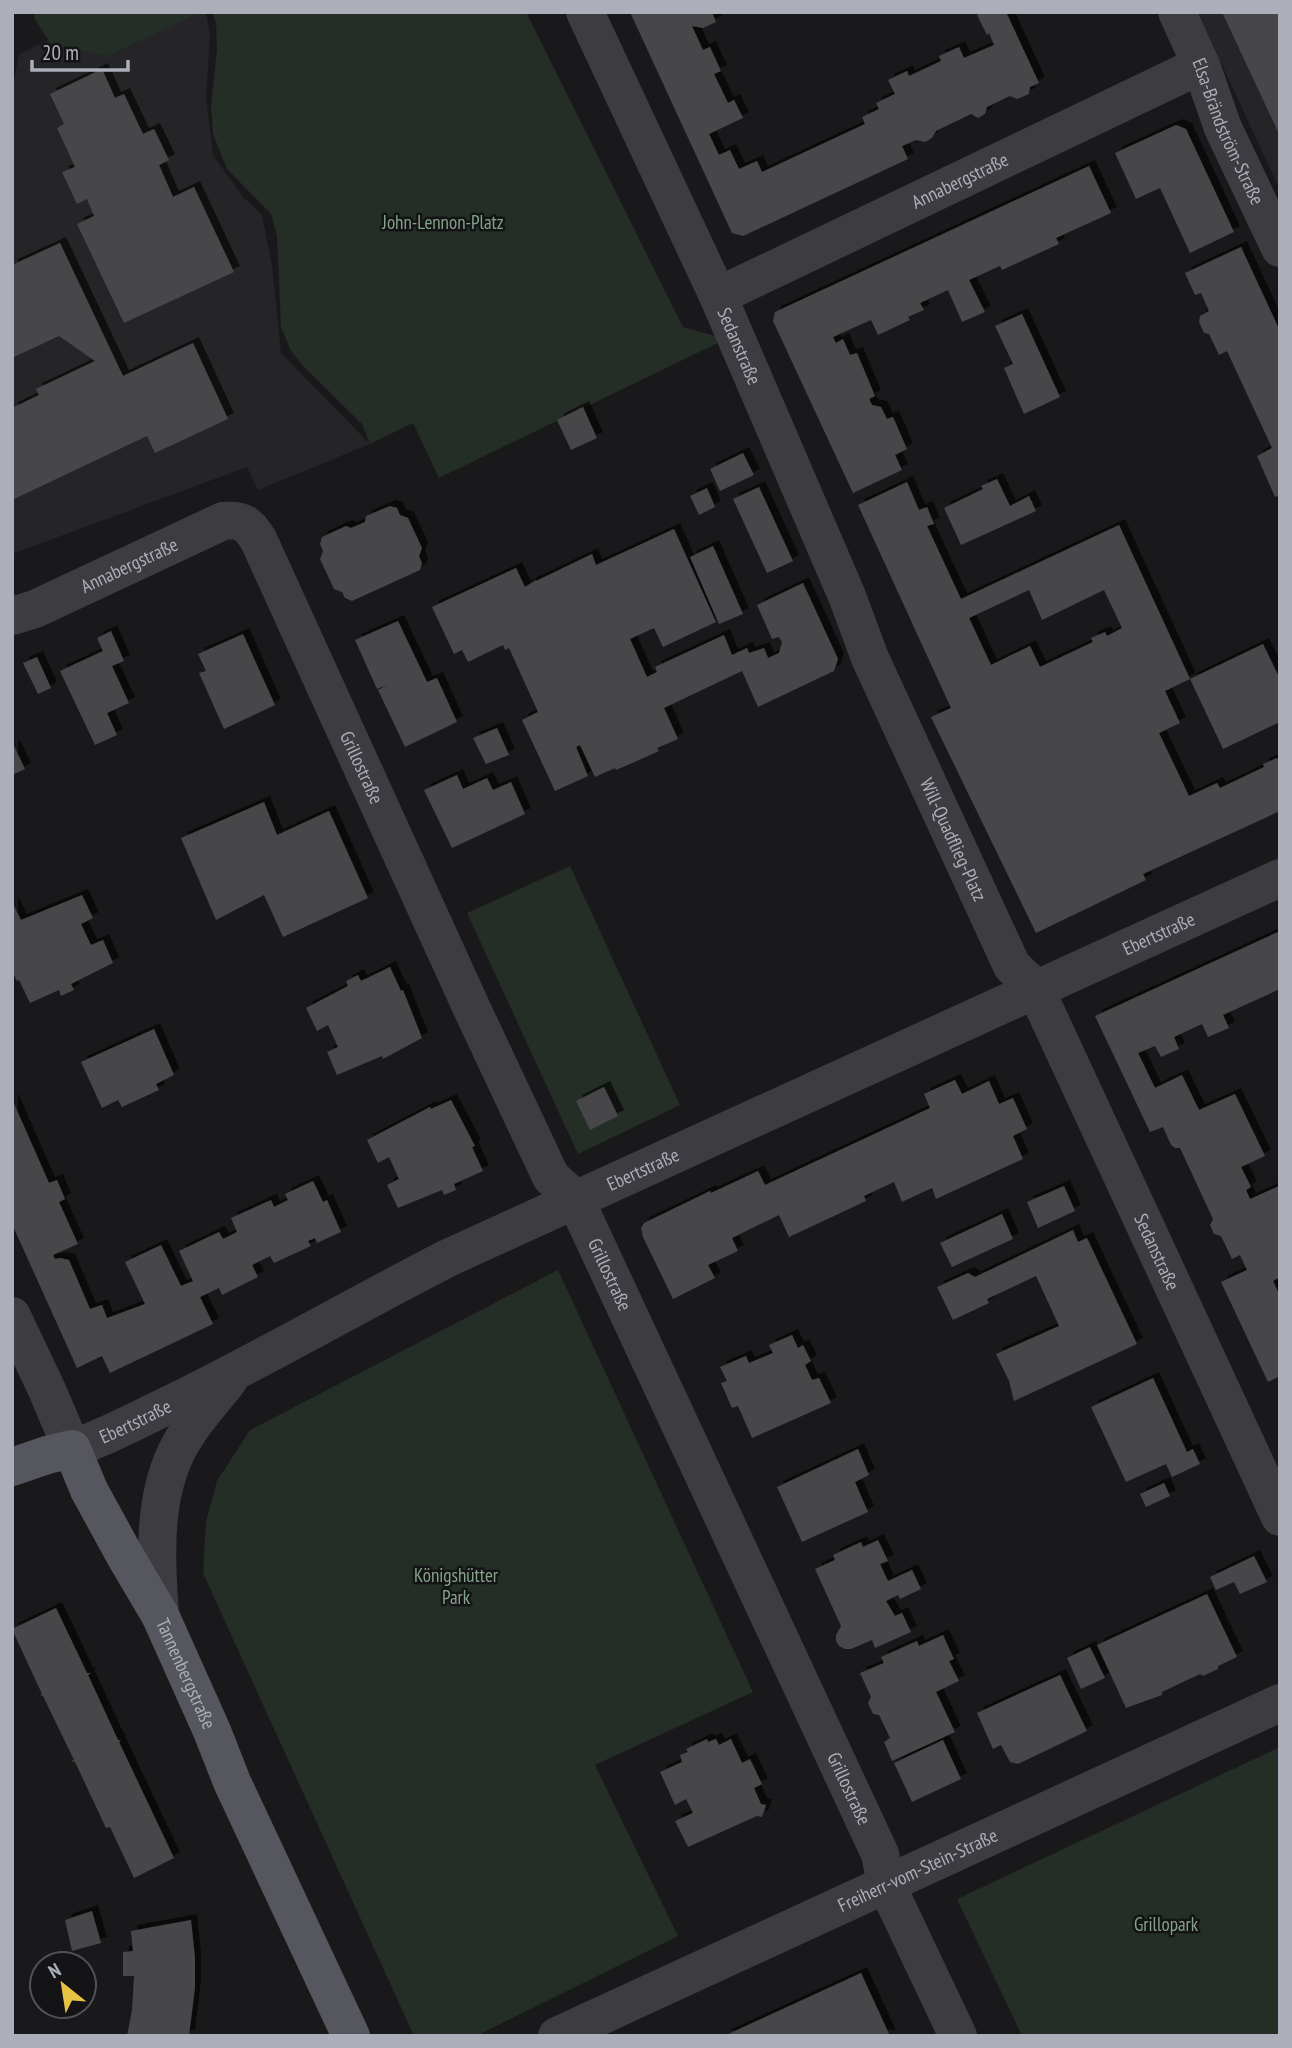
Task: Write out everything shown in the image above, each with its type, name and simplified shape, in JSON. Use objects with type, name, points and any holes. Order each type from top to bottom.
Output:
[{"type":"main road","name":"Ebertstraße","points":[[12,1467],[72,1450]]},
{"type":"main road","name":"Tannenbergstraße","points":[[72,1450],[89,1490],[160,1615],[212,1731],[232,1783],[351,2036]]},
{"type":"street","name":"Sedanstraße","points":[[585,12],[718,296],[883,685]]},
{"type":"street","name":"Elsa-Brändström-Straße","points":[[1177,12],[1201,65],[1223,128],[1280,248]]},
{"type":"street","name":"Annabergstraße","points":[[718,296],[1201,65]]},
{"type":"street","name":"Annabergstraße","points":[[12,616],[35,609],[223,521],[235,520],[244,523]]},
{"type":"street","name":"Grillostraße","points":[[244,523],[259,541],[467,1000],[551,1177],[575,1199],[880,1854],[886,1884],[958,2036]]},
{"type":"street","name":"Will-Quadflieg-Platz","points":[[883,685],[1024,977]]},
{"type":"street","name":"Ebertstraße","points":[[72,1450],[104,1437],[236,1371],[395,1285],[1024,977],[1280,878]]},
{"type":"street","name":"Sedanstraße","points":[[1024,977],[1280,1517]]},
{"type":"street","name":"Tannenbergstraße","points":[[12,1316],[72,1450]]},
{"type":"street","points":[[160,1615],[156,1551],[162,1501],[170,1468],[187,1433],[236,1371]]},
{"type":"street","name":"Freiherr-vom-Stein-Straße","points":[[557,2036],[1280,1703]]},
{"type":"shaded area","points":[[109,12],[206,12],[210,35],[206,97],[213,155],[243,197],[262,215],[272,265],[281,353],[370,444],[258,490],[247,467],[12,554],[12,92],[19,54]]},
{"type":"shaded area","points":[[1198,12],[1280,12],[1280,190],[1223,67]]},
{"type":"green space","points":[[35,12],[202,12],[107,56],[51,44],[34,18]]},
{"type":"green space","name":"John-Lennon-Platz","points":[[212,12],[526,12],[683,327],[726,339],[439,478],[413,423],[370,444],[362,424],[291,351],[281,327],[277,236],[271,214],[227,169],[213,134],[211,107],[217,49],[216,23]]},
{"type":"green space","points":[[570,866],[680,1105],[578,1154],[467,913]]},
{"type":"green space","name":"Königshütter Park","points":[[558,1270],[753,1692],[595,1765],[678,1936],[476,2036],[414,2036],[203,1573],[206,1522],[217,1481],[250,1430]]},
{"type":"green space","name":"Grillopark","points":[[1280,1747],[1280,2036],[1022,2036],[957,1899]]},
{"type":"building","points":[[630,12],[712,12],[716,22],[703,28],[692,26],[703,50],[710,47],[721,71],[714,74],[728,103],[734,100],[743,118],[709,134],[719,155],[730,150],[739,169],[757,161],[762,172],[865,124],[862,117],[879,109],[876,103],[895,94],[888,80],[907,71],[909,76],[941,61],[939,56],[959,47],[964,58],[994,45],[977,15],[983,12],[1006,12],[1039,83],[1030,87],[1029,94],[1017,99],[1010,96],[987,107],[985,114],[978,118],[971,114],[936,131],[932,138],[925,142],[916,140],[902,146],[908,159],[743,236],[732,233]]},
{"type":"building","points":[[1222,12],[1280,12],[1280,136],[1236,42]]},
{"type":"building","points":[[102,69],[115,98],[124,94],[143,134],[154,129],[169,160],[159,165],[173,197],[194,187],[234,272],[124,323],[77,224],[94,216],[87,199],[77,204],[62,172],[75,167],[57,128],[64,124],[50,94]]},
{"type":"building","points":[[1176,125],[1186,129],[1234,232],[1190,253],[1160,188],[1136,199],[1115,153]]},
{"type":"building","points":[[1089,166],[1111,213],[1056,238],[1059,244],[1002,270],[1000,266],[969,280],[985,312],[962,322],[948,290],[920,303],[924,310],[908,317],[910,320],[878,335],[871,320],[833,337],[836,343],[843,339],[850,355],[857,353],[875,396],[869,399],[872,405],[881,407],[887,419],[893,417],[907,449],[895,455],[902,470],[853,493],[773,321],[775,312]]},
{"type":"building","points":[[60,243],[123,376],[193,343],[228,419],[155,453],[147,436],[12,500],[12,408],[39,395],[36,389],[95,361],[59,336],[14,357],[12,354],[12,265]]},
{"type":"building","points":[[1241,247],[1280,331],[1280,495],[1275,497],[1257,456],[1272,448],[1227,351],[1219,355],[1209,334],[1204,333],[1199,322],[1200,316],[1209,311],[1201,293],[1195,295],[1185,273]]},
{"type":"building","points":[[1022,314],[1060,397],[1024,414],[1004,368],[1013,364],[995,326]]},
{"type":"building","points":[[583,407],[597,438],[571,450],[557,420]]},
{"type":"building","points":[[743,453],[754,475],[720,491],[710,469]]},
{"type":"building","points":[[997,479],[1010,506],[1029,496],[1036,511],[961,545],[944,508]]},
{"type":"building","points":[[907,482],[919,510],[927,507],[934,524],[927,526],[961,599],[1119,525],[1190,679],[1165,691],[1180,723],[1159,733],[1189,796],[1217,783],[1220,788],[1277,758],[1280,761],[1280,811],[1143,874],[1146,880],[1036,933],[931,717],[951,708],[858,505]],"holes":[[[1029,590],[1042,620],[1104,590],[1122,628],[1107,636],[1105,632],[1091,638],[1093,642],[1040,667],[1030,646],[991,665],[969,618]]]},
{"type":"building","points":[[759,487],[793,561],[767,573],[733,499]]},
{"type":"building","points":[[707,488],[715,507],[699,515],[690,496]]},
{"type":"building","points":[[390,506],[397,508],[400,515],[408,518],[422,548],[419,556],[422,563],[420,570],[352,601],[345,598],[342,592],[334,589],[320,559],[323,551],[320,544],[322,537],[346,526],[351,528],[365,522],[366,516]]},
{"type":"building","points":[[674,529],[716,622],[663,647],[654,628],[630,639],[647,677],[657,672],[655,667],[724,635],[732,655],[747,648],[749,653],[764,648],[768,658],[779,653],[782,642],[779,637],[772,639],[757,605],[803,583],[838,659],[834,671],[758,707],[742,671],[664,708],[678,739],[657,748],[659,751],[595,777],[580,745],[576,747],[588,776],[555,791],[522,720],[538,712],[509,648],[505,650],[503,645],[468,662],[462,650],[454,654],[432,607],[516,568],[525,587],[592,554],[596,565]]},
{"type":"building","points":[[713,546],[743,614],[719,624],[690,557]]},
{"type":"building","points":[[398,621],[427,682],[437,678],[457,722],[405,747],[378,690],[387,685],[377,689],[355,640]]},
{"type":"building","points":[[111,631],[124,661],[112,666],[129,703],[107,713],[117,735],[95,745],[60,671],[103,651],[97,638]]},
{"type":"building","points":[[243,634],[275,705],[224,729],[199,673],[206,671],[198,654]]},
{"type":"building","points":[[1263,644],[1280,679],[1280,722],[1223,749],[1190,679]]},
{"type":"building","points":[[37,657],[51,688],[38,694],[23,663]]},
{"type":"building","points":[[497,728],[509,755],[486,764],[473,738]]},
{"type":"building","points":[[14,746],[25,769],[12,775],[12,747]]},
{"type":"building","points":[[457,775],[463,789],[487,778],[493,790],[511,782],[525,814],[452,848],[424,790]]},
{"type":"building","points":[[264,802],[277,835],[329,811],[368,898],[283,937],[264,895],[216,920],[181,838]]},
{"type":"building","points":[[82,895],[93,918],[81,924],[91,945],[103,940],[113,963],[71,984],[74,990],[61,996],[59,990],[30,1003],[12,971],[12,902],[21,920]]},
{"type":"building","points":[[1280,931],[1280,989],[1223,1015],[1229,1028],[1208,1037],[1202,1024],[1174,1037],[1179,1049],[1161,1057],[1155,1046],[1138,1053],[1155,1088],[1182,1075],[1199,1110],[1235,1094],[1265,1156],[1241,1167],[1251,1187],[1246,1190],[1250,1199],[1279,1186],[1280,1277],[1273,1281],[1280,1296],[1280,1376],[1268,1382],[1221,1282],[1247,1270],[1240,1255],[1232,1259],[1221,1236],[1214,1234],[1210,1225],[1213,1219],[1180,1148],[1171,1145],[1163,1127],[1150,1132],[1095,1016]]},
{"type":"building","points":[[390,967],[401,991],[403,990],[422,1038],[383,1059],[382,1056],[337,1075],[327,1052],[338,1047],[328,1025],[317,1031],[306,1008],[348,986],[346,981],[358,975],[361,981]]},
{"type":"building","points":[[154,1029],[174,1075],[156,1084],[159,1090],[122,1107],[118,1100],[102,1108],[81,1062]]},
{"type":"building","points":[[955,1080],[962,1094],[989,1081],[999,1104],[1013,1098],[1027,1129],[1013,1136],[1023,1159],[936,1199],[932,1188],[902,1202],[894,1182],[864,1196],[866,1201],[789,1237],[779,1215],[732,1238],[738,1251],[708,1265],[715,1278],[673,1299],[643,1237],[641,1228],[644,1223],[758,1171],[765,1185],[930,1108],[924,1094]]},
{"type":"building","points":[[604,1087],[618,1116],[590,1130],[576,1101]]},
{"type":"building","points":[[12,1099],[49,1183],[57,1180],[65,1199],[59,1202],[78,1244],[53,1255],[55,1259],[69,1260],[90,1309],[102,1305],[107,1318],[145,1304],[125,1262],[161,1245],[181,1286],[193,1281],[179,1251],[219,1232],[223,1239],[237,1232],[231,1218],[271,1200],[274,1207],[288,1200],[285,1194],[313,1181],[323,1202],[327,1200],[341,1232],[317,1243],[315,1238],[308,1241],[311,1246],[274,1263],[270,1256],[252,1265],[258,1277],[222,1295],[219,1288],[200,1297],[213,1324],[110,1373],[102,1356],[77,1368],[12,1224]]},
{"type":"building","points":[[451,1100],[475,1146],[472,1147],[483,1171],[454,1184],[456,1190],[444,1195],[442,1190],[398,1208],[387,1185],[399,1179],[389,1157],[378,1163],[367,1140],[430,1107],[431,1109]]},
{"type":"building","points":[[1064,1186],[1075,1211],[1038,1228],[1027,1202]]},
{"type":"building","points":[[1002,1214],[1013,1239],[952,1267],[940,1243]]},
{"type":"building","points":[[1073,1230],[1078,1242],[1087,1238],[1137,1344],[1014,1401],[1009,1381],[996,1354],[1059,1326],[1036,1276],[987,1299],[989,1303],[953,1320],[937,1287],[968,1273],[975,1277]]},
{"type":"building","points":[[792,1335],[798,1348],[803,1345],[811,1361],[805,1365],[812,1380],[819,1378],[831,1403],[752,1438],[738,1406],[732,1408],[721,1383],[727,1381],[720,1367],[746,1356],[749,1363],[773,1353],[769,1345]]},
{"type":"building","points":[[1153,1378],[1187,1452],[1193,1449],[1200,1464],[1172,1477],[1166,1464],[1126,1482],[1091,1407]]},
{"type":"building","points":[[858,1449],[869,1475],[855,1482],[868,1512],[802,1542],[777,1487]]},
{"type":"building","points":[[1164,1483],[1170,1496],[1146,1507],[1140,1494]]},
{"type":"building","points":[[878,1540],[888,1561],[880,1564],[888,1581],[912,1570],[921,1589],[900,1599],[898,1595],[886,1601],[895,1616],[902,1613],[911,1632],[875,1648],[872,1640],[845,1649],[836,1641],[841,1626],[815,1569],[835,1560],[833,1555],[861,1542],[863,1547]]},
{"type":"building","points":[[1254,1556],[1267,1582],[1240,1594],[1234,1582],[1216,1590],[1210,1577]]},
{"type":"building","points":[[1207,1594],[1237,1657],[1203,1676],[1200,1674],[1162,1692],[1162,1695],[1126,1708],[1097,1645]]},
{"type":"building","points":[[56,1608],[87,1673],[91,1673],[88,1675],[118,1740],[121,1740],[119,1742],[174,1858],[134,1878],[110,1827],[106,1828],[75,1762],[71,1761],[74,1760],[43,1696],[40,1695],[42,1694],[12,1629]]},
{"type":"building","points":[[943,1635],[954,1659],[949,1661],[959,1681],[936,1692],[955,1732],[892,1761],[884,1742],[890,1738],[879,1715],[873,1714],[868,1703],[871,1697],[860,1673],[884,1663],[881,1657],[917,1641],[919,1646]]},
{"type":"building","points":[[1090,1647],[1105,1678],[1081,1689],[1067,1658]]},
{"type":"building","points":[[1060,1675],[1087,1731],[1018,1764],[1010,1762],[1001,1745],[993,1749],[977,1713]]},
{"type":"building","points":[[707,1739],[708,1742],[716,1739],[719,1745],[731,1739],[742,1763],[750,1759],[762,1784],[754,1788],[761,1804],[766,1805],[762,1817],[757,1816],[688,1847],[675,1821],[693,1813],[686,1799],[675,1805],[660,1772],[682,1762],[680,1755],[688,1752],[686,1749]]},
{"type":"building","points":[[943,1740],[961,1779],[912,1802],[894,1763]]},
{"type":"building","points":[[92,1911],[101,1943],[72,1950],[65,1920]]},
{"type":"building","points":[[191,1920],[195,1987],[189,2036],[127,2036],[134,1976],[123,1976],[123,1952],[133,1951],[131,1931]]},
{"type":"building","points":[[861,1973],[890,2036],[724,2036]]}]
